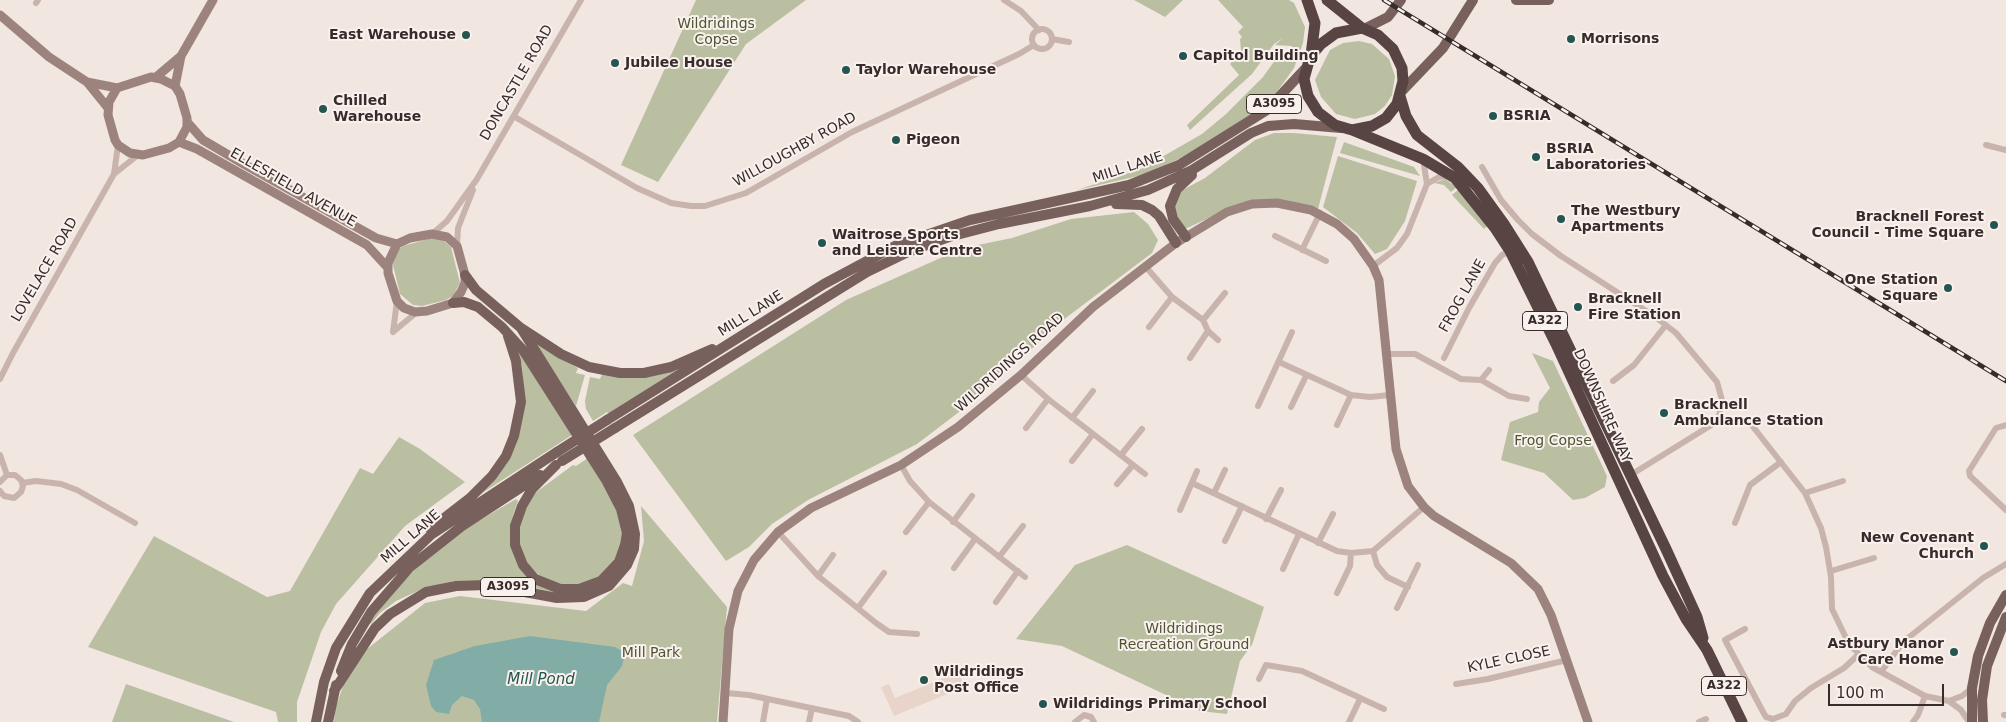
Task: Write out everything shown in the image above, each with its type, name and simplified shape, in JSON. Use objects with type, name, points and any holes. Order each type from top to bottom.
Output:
[{"type":"highway","points":[[1306,0],[1315,23],[1305,83],[1310,103],[1323,116],[1346,129],[1372,126],[1386,118],[1401,94],[1402,68],[1397,54],[1385,40],[1363,29],[1327,0]]},
{"type":"highway","points":[[1310,57],[1330,37],[1348,30],[1363,29]]},
{"type":"highway","name":"DOWNSHIRE WAY","points":[[1401,94],[1406,116],[1417,136],[1466,175],[1491,204],[1516,242],[1631,475],[1696,617],[1707,650],[1742,722]]},
{"type":"highway","name":"DOWNSHIRE WAY","points":[[1346,129],[1423,159],[1456,178],[1487,216],[1510,251],[1560,352],[1663,576],[1686,620],[1707,650]]},
{"type":"main road","points":[[1363,29],[1388,17],[1401,0]]},
{"type":"main road","points":[[1401,94],[1443,48],[1471,2],[1482,0]]},
{"type":"main road","points":[[1516,0],[1549,0]]},
{"type":"main road","name":"MILL LANE","points":[[328,722],[334,691],[344,660],[364,622],[379,600],[427,552],[558,459],[607,420],[850,269],[920,235],[970,220],[1115,189],[1146,179],[1179,165],[1266,110],[1306,69]]},
{"type":"main road","name":"MILL LANE","points":[[316,722],[324,682],[336,648],[350,621],[370,593],[432,534],[558,459],[615,428],[888,261],[928,245],[973,231],[1090,206],[1148,190],[1206,162],[1251,133],[1268,126],[1294,124],[1346,129]]},
{"type":"main road","points":[[1186,237],[1171,215],[1171,201],[1181,184],[1206,162]]},
{"type":"main road","points":[[1090,206],[1122,203],[1142,204],[1159,216],[1176,243]]},
{"type":"main road","name":"A3095","points":[[466,275],[476,290],[521,328],[582,364],[620,373],[644,373],[671,366],[736,339]]},
{"type":"main road","name":"A3095","points":[[453,302],[464,302],[478,307],[507,332],[523,350],[606,480],[624,517],[627,533],[625,545],[616,566],[601,581],[579,589],[560,589],[536,579],[523,565],[515,545],[515,526],[522,506],[532,489],[558,459]]},
{"type":"main road","name":"A3095","points":[[334,691],[375,628],[390,614],[426,592],[456,586],[487,585],[557,598],[584,597],[609,586],[627,565],[634,549],[636,534],[629,506],[617,482],[521,328]]},
{"type":"main road","name":"A3095","points":[[370,593],[387,569],[423,534],[470,498],[492,476],[506,456],[514,436],[521,402],[516,361],[507,332]]},
{"type":"main road","points":[[1971,722],[1972,688],[1980,647],[1990,623],[2006,596]]},
{"type":"main road","points":[[1983,722],[1982,700],[1986,666],[2006,617]]},
{"type":"street","points":[[174,86],[181,56],[213,0]]},
{"type":"street","name":"DONCASTLE ROAD","points":[[432,234],[447,221],[477,179],[515,117],[581,0]]},
{"type":"street","points":[[1004,0],[1021,11],[1039,30],[1048,31],[1052,39],[1050,45],[1045,49],[1039,49],[1034,45],[1033,36],[1039,30]]},
{"type":"street","points":[[0,15],[49,57],[87,82],[108,108],[118,145],[130,153],[138,154],[169,148],[179,142],[188,123],[180,94],[174,86],[155,78],[144,78],[117,88],[87,82]]},
{"type":"street","points":[[1052,39],[1069,42]]},
{"type":"street","name":"WILLOUGHBY ROAD","points":[[515,117],[638,188],[665,201],[691,206],[712,205],[746,193],[852,132],[1019,54],[1034,45]]},
{"type":"street","points":[[155,78],[181,56]]},
{"type":"street","points":[[108,108],[111,97],[117,88]]},
{"type":"street","name":"ELLESFIELD AVENUE","points":[[188,123],[203,140],[242,163],[376,238],[397,244]]},
{"type":"street","name":"ELLESFIELD AVENUE","points":[[179,142],[198,149],[366,245],[388,268]]},
{"type":"street","name":"LOVELACE ROAD","points":[[114,174],[118,145]]},
{"type":"street","points":[[1986,145],[2006,150]]},
{"type":"street","name":"LOVELACE ROAD","points":[[0,379],[114,174],[138,154]]},
{"type":"street","points":[[1373,266],[1388,256],[1401,243],[1416,214],[1427,184],[1423,159]]},
{"type":"street","points":[[1482,167],[1501,200],[1532,234],[1561,256],[1641,306],[1676,333],[1717,382],[1722,400],[1719,416],[1706,428],[1619,482]]},
{"type":"street","points":[[1427,184],[1439,177],[1456,178]]},
{"type":"street","name":"DONCASTLE ROAD","points":[[457,246],[458,228],[477,179]]},
{"type":"street","name":"WILDRIDINGS ROAD","points":[[723,722],[731,618],[738,591],[754,560],[778,532],[811,508],[901,465],[958,427],[1021,375],[1093,307],[1176,243],[1227,212],[1252,204],[1286,203],[1320,213],[1346,231],[1373,266],[1380,280],[1396,449],[1408,486],[1424,507],[1434,516],[1511,563],[1528,578],[1545,600],[1588,722]]},
{"type":"street","points":[[1302,250],[1320,213]]},
{"type":"street","points":[[432,234],[447,237],[457,246],[466,275],[463,290],[453,302],[417,312],[393,332],[397,301],[388,268],[390,258],[397,244],[410,238],[432,234]]},
{"type":"street","points":[[1275,236],[1326,262]]},
{"type":"street","name":"FROG LANE","points":[[1444,358],[1468,308],[1495,263],[1502,255],[1510,251]]},
{"type":"street","points":[[1145,266],[1172,297],[1203,320],[1208,331],[1218,340]]},
{"type":"street","points":[[1203,320],[1225,293]]},
{"type":"street","points":[[1149,327],[1172,297]]},
{"type":"street","points":[[397,301],[404,308],[417,312]]},
{"type":"street","points":[[1612,381],[1634,365],[1666,326]]},
{"type":"street","points":[[1190,358],[1208,331]]},
{"type":"street","points":[[1258,406],[1292,332]]},
{"type":"street","points":[[1387,354],[1415,354],[1461,379],[1481,380],[1509,396],[1527,399]]},
{"type":"street","points":[[1279,362],[1351,395],[1370,397],[1390,395]]},
{"type":"street","points":[[1481,380],[1489,370]]},
{"type":"street","points":[[1021,375],[1048,399],[1146,474]]},
{"type":"street","points":[[1291,407],[1306,376]]},
{"type":"street","points":[[1072,418],[1093,391]]},
{"type":"street","points":[[1337,425],[1351,395]]},
{"type":"street","points":[[1026,428],[1048,399]]},
{"type":"street","points":[[1747,419],[1805,493],[1821,528],[1830,571],[1832,609],[1844,636],[1858,655],[1880,672],[1925,696],[1948,702],[1961,710],[1971,722]]},
{"type":"street","points":[[2006,425],[1996,428],[1969,471],[1970,476],[2006,510]]},
{"type":"street","points":[[1121,455],[1142,430]]},
{"type":"street","points":[[1072,461],[1093,434]]},
{"type":"street","points":[[0,455],[8,475]]},
{"type":"street","points":[[1736,523],[1750,485],[1781,462]]},
{"type":"street","points":[[901,465],[910,481],[928,502],[1025,577]]},
{"type":"street","points":[[1117,484],[1133,465]]},
{"type":"street","points":[[1214,493],[1225,470]]},
{"type":"street","points":[[1180,510],[1197,471]]},
{"type":"street","points":[[0,482],[8,475],[15,475],[22,483],[21,492],[14,498],[4,496],[0,491]]},
{"type":"street","points":[[22,483],[36,481],[61,484],[76,490],[135,522]]},
{"type":"street","points":[[1805,493],[1842,481]]},
{"type":"street","points":[[1192,483],[1318,543],[1337,551],[1350,553],[1372,551],[1424,507]]},
{"type":"street","points":[[1266,519],[1280,490]]},
{"type":"street","points":[[953,522],[972,496]]},
{"type":"street","points":[[906,532],[928,502]]},
{"type":"street","points":[[1225,541],[1242,506]]},
{"type":"street","points":[[1318,543],[1333,514]]},
{"type":"street","points":[[999,557],[1023,526]]},
{"type":"street","points":[[778,532],[818,576],[889,632],[917,634]]},
{"type":"street","points":[[1283,569],[1300,534]]},
{"type":"street","points":[[954,568],[975,539]]},
{"type":"street","points":[[1372,551],[1377,565],[1387,576],[1408,587]]},
{"type":"street","points":[[1337,593],[1350,566],[1350,553]]},
{"type":"street","points":[[818,576],[833,555]]},
{"type":"street","points":[[1830,571],[1874,558]]},
{"type":"street","points":[[1880,672],[1903,642],[1983,578],[2006,564]]},
{"type":"street","points":[[1397,608],[1418,565]]},
{"type":"street","points":[[996,602],[1018,571]]},
{"type":"street","points":[[858,608],[884,573]]},
{"type":"street","points":[[1745,629],[1725,640],[1766,717],[1780,720],[1811,688],[1844,668],[1858,655]]},
{"type":"street","name":"KYLE CLOSE","points":[[1456,684],[1488,679],[1567,660]]},
{"type":"street","points":[[1259,679],[1266,665],[1302,671],[1384,709]]},
{"type":"street","points":[[1948,702],[1962,696],[1972,688]]},
{"type":"street","points":[[726,693],[767,699],[849,716],[858,722]]},
{"type":"street","points":[[1913,722],[1918,715],[1925,696]]},
{"type":"street","points":[[763,722],[767,699]]},
{"type":"street","points":[[1349,722],[1360,699]]},
{"type":"street","points":[[809,722],[812,708]]},
{"type":"street","points":[[1075,722],[1084,715],[1091,717],[1094,722]]},
{"type":"street","points":[[1699,722],[1706,719]]},
{"type":"green space","name":"Wildridings Copse","points":[[696,0],[806,0],[746,44],[658,182],[621,165]]},
{"type":"green space","points":[[1134,0],[1183,0],[1165,17]]},
{"type":"green space","points":[[1218,0],[1289,0],[1294,3],[1305,27],[1303,43],[1294,68],[1274,96],[1239,125],[1185,156],[1147,174],[1077,190],[1141,169],[1202,134],[1226,114],[1263,77],[1278,56],[1281,54],[1287,56],[1292,46],[1275,45],[1283,38],[1274,44],[1252,74],[1190,130],[1187,125],[1239,75],[1230,64],[1241,51],[1240,39],[1242,37],[1238,32],[1243,27]]},
{"type":"green space","points":[[1359,41],[1372,44],[1389,59],[1395,76],[1392,95],[1385,106],[1375,114],[1355,119],[1336,114],[1321,97],[1315,80],[1330,50],[1343,43]]},
{"type":"green space","points":[[1274,133],[1337,137],[1318,209],[1288,201],[1235,206],[1185,229],[1175,219],[1175,201],[1179,192],[1205,178],[1255,140]]},
{"type":"green space","points":[[1344,142],[1414,167],[1420,176],[1340,153]]},
{"type":"green space","points":[[1338,156],[1417,181],[1405,221],[1387,249],[1375,254],[1357,233],[1323,207]]},
{"type":"green space","points":[[1445,179],[1457,187],[1451,192],[1444,185],[1434,183]]},
{"type":"green space","points":[[1459,189],[1489,224],[1484,229],[1452,195]]},
{"type":"green space","points":[[1134,212],[1148,224],[1158,240],[1152,253],[1067,317],[976,399],[917,444],[808,500],[772,524],[749,547],[726,561],[633,435],[846,300],[963,248],[1012,238],[1071,219]]},
{"type":"green space","points":[[432,238],[444,241],[451,247],[460,283],[453,296],[446,300],[422,306],[413,305],[400,294],[392,261],[397,251],[403,246]]},
{"type":"green space","points":[[538,344],[578,368],[576,373],[585,375],[576,406],[544,358],[537,346]]},
{"type":"green space","points":[[516,347],[572,435],[476,497],[501,467],[524,395],[522,365]]},
{"type":"green space","name":"Frog Copse","points":[[1532,353],[1553,361],[1607,476],[1605,487],[1585,498],[1573,500],[1544,473],[1501,460],[1510,422],[1538,412],[1539,402],[1550,388]]},
{"type":"green space","points":[[694,360],[609,414],[607,412],[593,421],[586,409],[585,401],[590,377],[600,379],[602,374],[614,376]]},
{"type":"green space","points":[[399,437],[420,449],[465,482],[405,526],[336,604],[321,632],[297,702],[297,722],[278,722],[276,712],[88,647],[154,536],[267,597],[290,591],[360,468],[373,474]]},
{"type":"green space","points":[[588,458],[621,516],[623,547],[607,574],[570,587],[542,578],[528,564],[518,542],[520,519],[535,493],[573,465],[576,466]]},
{"type":"green space","points":[[615,487],[623,496],[631,517],[633,538],[630,548],[629,517]]},
{"type":"green space","points":[[516,499],[518,501],[513,515],[511,541],[516,559],[527,576],[541,586],[562,593],[581,593],[598,588],[614,577],[624,564],[629,550],[624,567],[620,573],[604,587],[590,593],[565,596],[492,581],[454,581],[422,589],[396,601],[380,613],[371,624],[369,623],[387,597],[429,556],[461,531]]},
{"type":"green space","name":"Mill Park","points":[[641,506],[727,607],[717,722],[334,722],[335,709],[352,661],[425,603],[460,596],[586,611],[623,583],[632,586],[644,541]]},
{"type":"green space","name":"Wildridings Recreation Ground","points":[[1127,545],[1264,607],[1252,645],[1240,661],[1227,714],[1200,711],[1062,646],[1016,639],[1075,565]]},
{"type":"green space","points":[[126,684],[234,722],[112,722]]},
{"type":"shaded area","points":[[959,672],[964,687],[894,716],[881,687],[889,684],[895,698]]},
{"type":"water","name":"Mill Pond","points":[[530,636],[615,647],[622,651],[624,658],[622,666],[607,685],[599,722],[482,722],[480,709],[474,700],[462,696],[452,705],[449,714],[436,712],[431,706],[426,685],[434,660],[475,646]]},
{"type":"railway","points":[[1384,0],[2006,381]]},
{"type":"place","name":"East Warehouse","points":[[466,35]]},
{"type":"place","name":"Morrisons","points":[[1571,39]]},
{"type":"place","name":"Capitol Building","points":[[1183,56]]},
{"type":"place","name":"Jubilee House","points":[[615,63]]},
{"type":"place","name":"Taylor Warehouse","points":[[846,70]]},
{"type":"place","name":"Chilled Warehouse","points":[[323,109]]},
{"type":"place","name":"BSRIA","points":[[1493,116]]},
{"type":"place","name":"Pigeon","points":[[896,140]]},
{"type":"place","name":"BSRIA Laboratories","points":[[1536,157]]},
{"type":"place","name":"The Westbury Apartments","points":[[1561,219]]},
{"type":"place","name":"Bracknell Forest Council - Time Square","points":[[1994,225]]},
{"type":"place","name":"Waitrose Sports and Leisure Centre","points":[[822,243]]},
{"type":"place","name":"One Station Square","points":[[1948,288]]},
{"type":"place","name":"Bracknell Fire Station","points":[[1578,307]]},
{"type":"place","name":"Bracknell Ambulance Station","points":[[1664,413]]},
{"type":"place","name":"New Covenant Church","points":[[1984,546]]},
{"type":"place","name":"Astbury Manor Care Home","points":[[1954,652]]},
{"type":"place","name":"Wildridings Post Office","points":[[924,680]]},
{"type":"place","name":"Wildridings Primary School","points":[[1043,704]]}]
